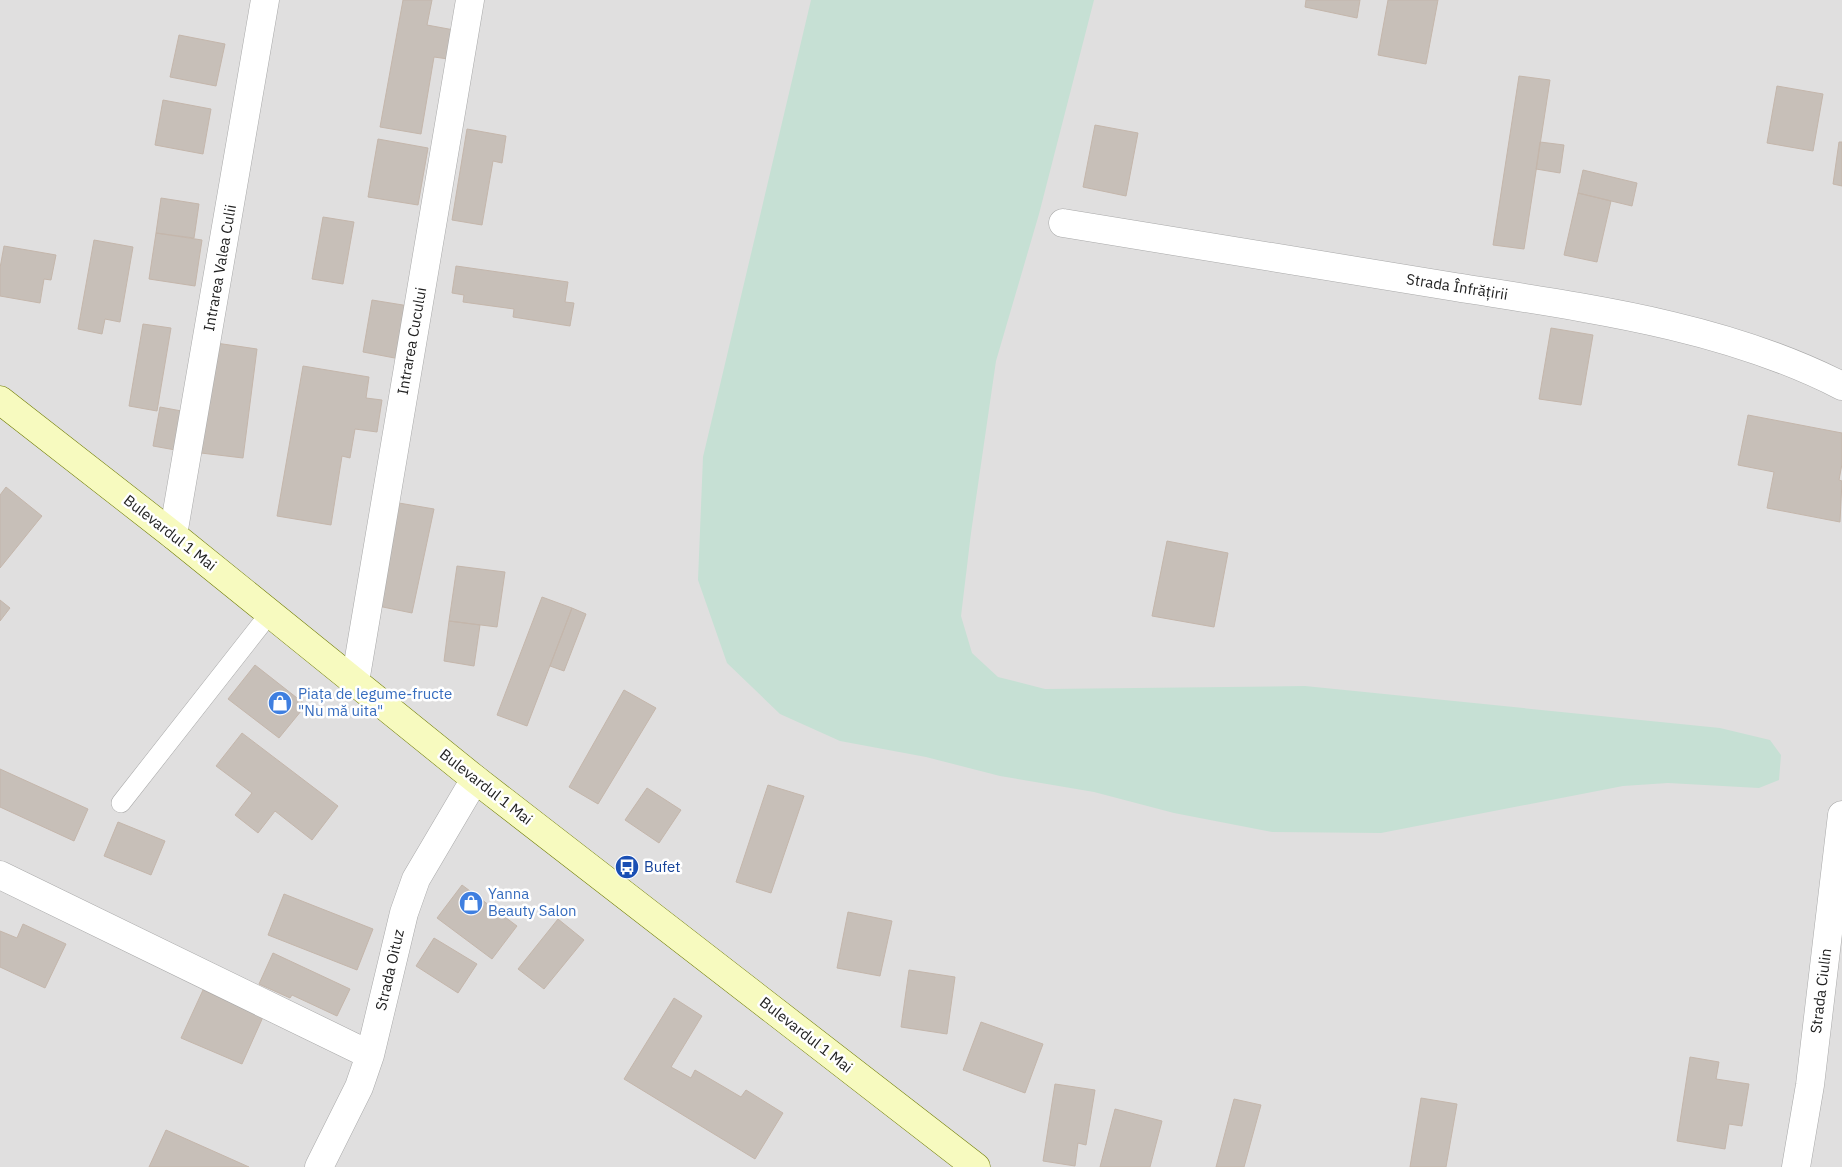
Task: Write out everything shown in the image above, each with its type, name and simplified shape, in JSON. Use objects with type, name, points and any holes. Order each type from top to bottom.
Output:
[{"type":"main road","name":"Bulevardul 1 Mai","points":[[0,400],[173,535],[475,779],[976,1167]]},
{"type":"street","name":"Intrarea Valea Culii","points":[[173,535],[265,0]]},
{"type":"street","name":"Intrarea Cucului","points":[[354,682],[470,0]]},
{"type":"street","name":"Strada Înfrățirii","points":[[1063,223],[1576,306],[1741,344],[1842,386]]},
{"type":"street","name":"Strada Oituz","points":[[319,1167],[359,1087],[370,1055],[404,913],[416,879],[475,779]]},
{"type":"street","name":"Strada Ciulin","points":[[1796,1167],[1810,1085],[1842,815]]},
{"type":"street","points":[[0,875],[370,1055]]},
{"type":"lane","points":[[121,803],[270,613]]},
{"type":"shaded area","points":[[0,0],[1842,0],[1842,1167],[0,1167]]},
{"type":"green space","points":[[811,0],[1094,0],[1039,214],[996,361],[971,533],[961,616],[972,653],[998,677],[1045,689],[1305,686],[1720,728],[1770,740],[1781,755],[1779,780],[1759,788],[1668,783],[1623,786],[1381,833],[1272,832],[1174,813],[1094,792],[1000,776],[926,757],[840,741],[780,714],[727,663],[698,580],[703,457]]},
{"type":"building","points":[[403,0],[432,0],[427,25],[454,30],[448,59],[434,57],[421,134],[380,127]]},
{"type":"building","points":[[1306,0],[1360,0],[1357,18],[1305,7]]},
{"type":"building","points":[[1388,0],[1438,0],[1426,64],[1378,55]]},
{"type":"building","points":[[179,35],[225,44],[216,86],[170,77]]},
{"type":"building","points":[[1519,76],[1550,80],[1524,249],[1493,245]]},
{"type":"building","points":[[1777,86],[1823,94],[1813,151],[1767,143]]},
{"type":"building","points":[[163,100],[211,109],[203,154],[155,145]]},
{"type":"building","points":[[1095,125],[1138,133],[1126,196],[1083,187]]},
{"type":"building","points":[[467,129],[506,136],[502,163],[493,161],[482,225],[452,220]]},
{"type":"building","points":[[378,139],[428,148],[418,205],[368,197]]},
{"type":"building","points":[[1540,142],[1564,145],[1560,173],[1536,169]]},
{"type":"building","points":[[1839,142],[1842,142],[1842,186],[1833,184]]},
{"type":"building","points":[[1583,170],[1637,183],[1632,206],[1578,193]]},
{"type":"building","points":[[1578,193],[1611,201],[1597,262],[1564,255]]},
{"type":"building","points":[[161,198],[199,204],[194,238],[156,233]]},
{"type":"building","points":[[323,217],[354,222],[343,284],[312,279]]},
{"type":"building","points":[[156,233],[202,240],[195,286],[149,279]]},
{"type":"building","points":[[94,240],[133,247],[120,322],[105,319],[102,334],[78,329]]},
{"type":"building","points":[[4,246],[56,255],[51,280],[44,279],[40,303],[0,296],[0,268]]},
{"type":"building","points":[[456,266],[568,282],[565,302],[574,303],[570,326],[513,317],[514,309],[463,302],[464,295],[452,293]]},
{"type":"building","points":[[372,300],[409,306],[400,359],[363,352]]},
{"type":"building","points":[[143,324],[171,328],[157,411],[129,406]]},
{"type":"building","points":[[1551,328],[1593,335],[1581,405],[1539,399]]},
{"type":"building","points":[[216,343],[257,349],[243,458],[201,453]]},
{"type":"building","points":[[303,366],[369,377],[366,398],[382,400],[377,432],[355,429],[350,458],[342,456],[331,525],[277,516]]},
{"type":"building","points":[[160,407],[187,412],[181,451],[153,446]]},
{"type":"building","points":[[1748,415],[1842,433],[1842,464],[1839,480],[1842,481],[1840,522],[1767,508],[1774,472],[1738,465]]},
{"type":"building","points":[[6,487],[42,516],[0,568],[0,495]]},
{"type":"building","points":[[399,503],[434,509],[412,613],[378,606]]},
{"type":"building","points":[[1167,541],[1228,553],[1214,627],[1152,616]]},
{"type":"building","points":[[457,566],[505,572],[497,627],[449,621]]},
{"type":"building","points":[[542,597],[572,608],[527,726],[497,715]]},
{"type":"building","points":[[0,600],[10,608],[0,621]]},
{"type":"building","points":[[572,608],[586,614],[564,671],[550,666]]},
{"type":"building","points":[[449,621],[480,625],[474,666],[444,661]]},
{"type":"building","points":[[255,665],[306,705],[279,738],[228,699]]},
{"type":"building","points":[[624,690],[656,708],[598,804],[569,787]]},
{"type":"building","points":[[242,733],[338,806],[312,840],[275,811],[258,833],[235,815],[252,793],[216,766]]},
{"type":"building","points":[[0,769],[88,809],[74,841],[0,807]]},
{"type":"building","points":[[768,785],[804,796],[771,893],[736,882]]},
{"type":"building","points":[[647,788],[681,810],[659,843],[625,820]]},
{"type":"building","points":[[118,822],[165,841],[151,875],[104,856]]},
{"type":"building","points":[[462,885],[517,926],[492,959],[437,918]]},
{"type":"building","points":[[284,894],[373,929],[357,970],[268,935]]},
{"type":"building","points":[[848,912],[892,921],[880,976],[837,968]]},
{"type":"building","points":[[558,919],[584,940],[544,989],[518,969]]},
{"type":"building","points":[[23,924],[66,944],[45,988],[0,967],[0,931],[17,938]]},
{"type":"building","points":[[434,938],[477,964],[458,993],[416,966]]},
{"type":"building","points":[[273,953],[350,989],[337,1016],[292,995],[290,998],[259,984]]},
{"type":"building","points":[[909,970],[955,977],[947,1034],[901,1027]]},
{"type":"building","points":[[203,990],[263,1017],[242,1064],[181,1038]]},
{"type":"building","points":[[674,998],[702,1016],[671,1067],[691,1078],[695,1070],[741,1097],[746,1090],[783,1113],[755,1159],[624,1079]]},
{"type":"building","points":[[981,1022],[1043,1044],[1025,1093],[963,1070]]},
{"type":"building","points":[[1690,1057],[1719,1062],[1716,1079],[1749,1084],[1742,1126],[1729,1124],[1725,1149],[1677,1141]]},
{"type":"building","points":[[1055,1084],[1095,1090],[1086,1145],[1078,1143],[1075,1166],[1043,1161]]},
{"type":"building","points":[[1421,1098],[1457,1104],[1446,1167],[1410,1167]]},
{"type":"building","points":[[1234,1099],[1261,1105],[1244,1167],[1216,1167]]},
{"type":"building","points":[[1115,1109],[1162,1121],[1150,1167],[1100,1167]]},
{"type":"building","points":[[166,1130],[249,1167],[149,1167]]},
{"type":"place","name":"Piața de legume-fructe \"Nu mă uita\"","points":[[280,703]]},
{"type":"place","name":"Bufet","points":[[627,867]]},
{"type":"place","name":"Yanna Beauty Salon","points":[[471,903]]}]
